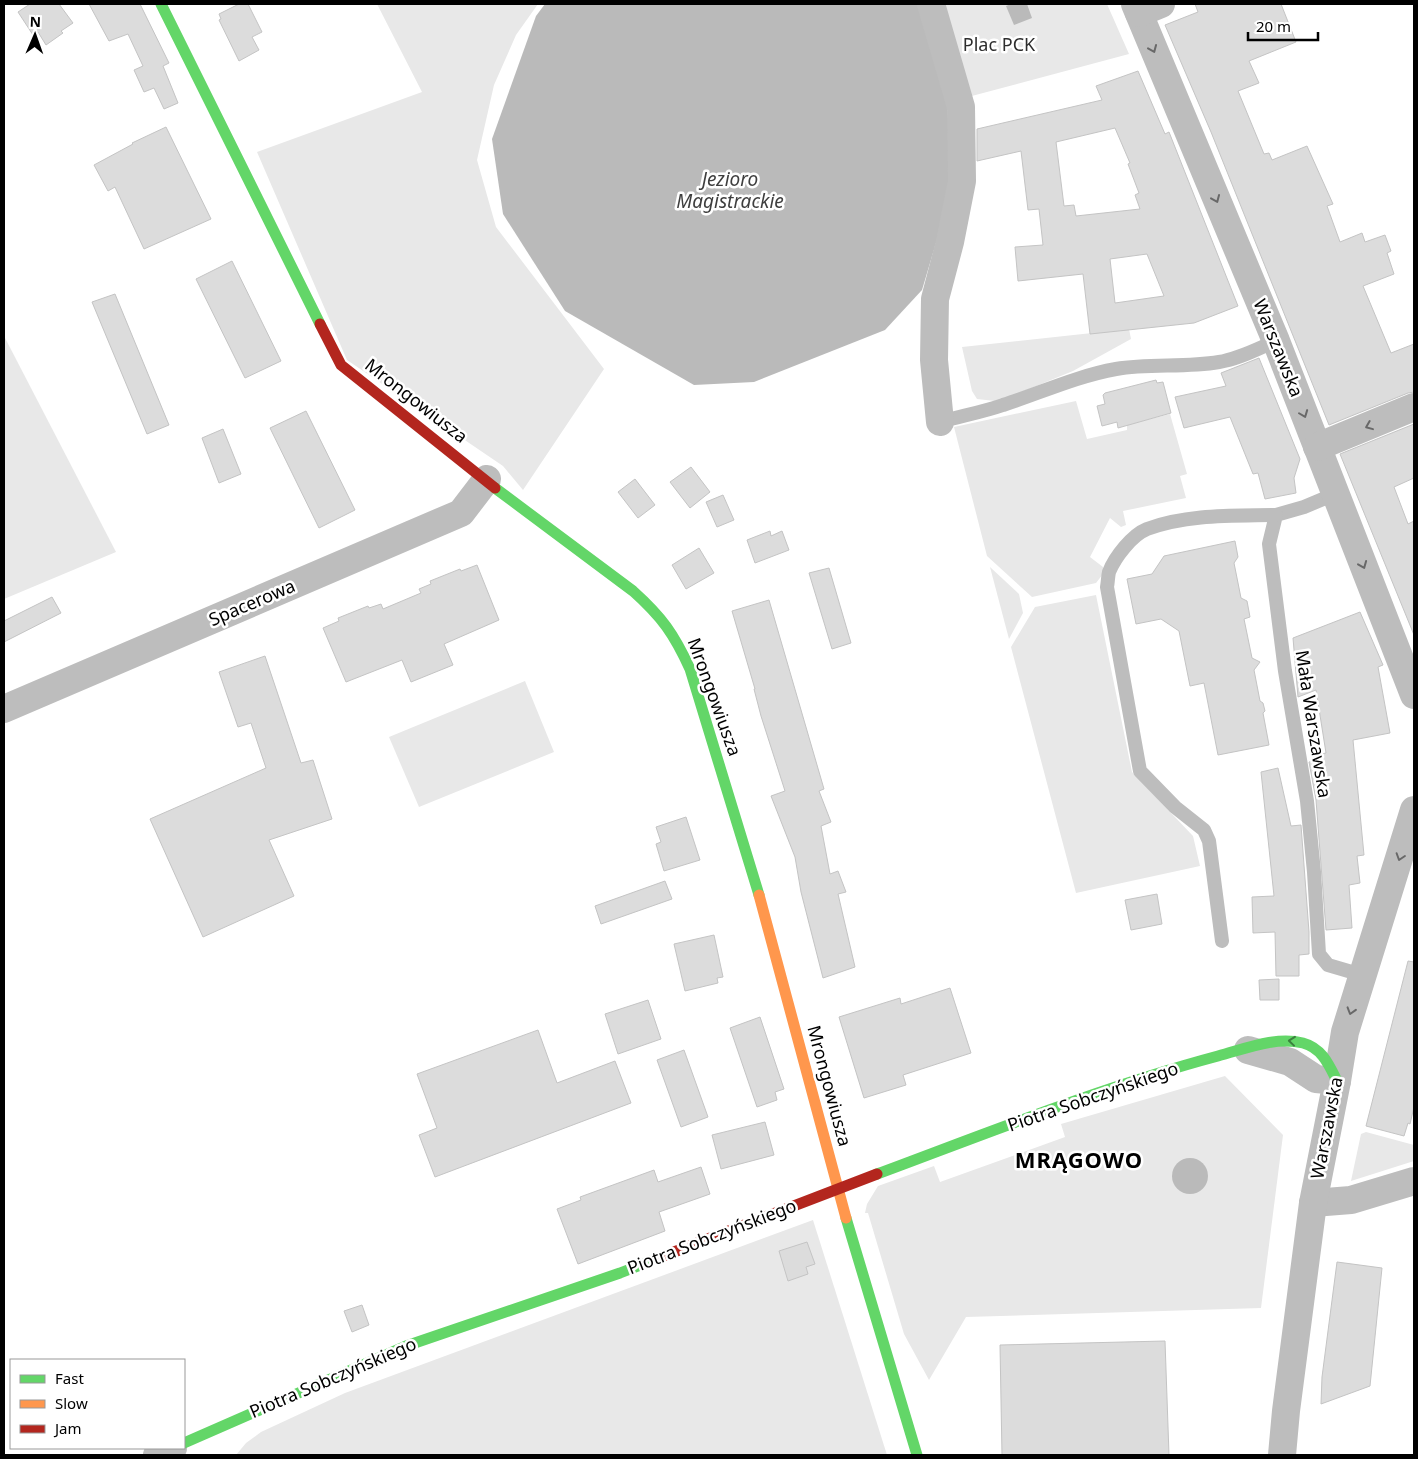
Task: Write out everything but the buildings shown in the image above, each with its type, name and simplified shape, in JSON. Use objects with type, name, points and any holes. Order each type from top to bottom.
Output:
[{"type":"street","name":"Mrongowiusza","points":[[162,4],[341,365],[518,506],[633,591],[650,606],[678,642],[696,687],[760,897],[838,1190],[917,1455]]},
{"type":"street","points":[[931,4],[961,107],[962,181],[950,242],[935,300],[934,360],[940,422]]},
{"type":"street","name":"Warszawska","points":[[1145,7],[1414,695]]},
{"type":"street","points":[[1317,447],[1414,407]]},
{"type":"street","name":"Spacerowa","points":[[4,709],[461,513],[487,480]]},
{"type":"street","name":"Warszawska","points":[[1282,1455],[1313,1203],[1345,1032],[1414,816]]},
{"type":"street","name":"Piotra Sobczyńskiego","points":[[185,1443],[406,1346],[620,1273],[799,1203],[1037,1115],[1176,1068],[1248,1050],[1290,1062],[1316,1079],[1337,1081]]},
{"type":"street","points":[[1313,1203],[1351,1200],[1414,1181]]},
{"type":"street","points":[[157,1455],[171,1449]]},
{"type":"lane","points":[[940,422],[1001,406],[1085,377],[1116,369],[1151,365],[1180,366],[1219,362],[1244,356],[1276,341]]},
{"type":"lane","points":[[1222,941],[1209,841],[1204,830],[1175,807],[1140,771],[1107,587],[1109,572],[1123,548],[1145,530],[1185,520],[1227,514],[1276,514],[1304,507],[1335,494]]},
{"type":"lane","name":"Mała Warszawska","points":[[1276,514],[1269,544],[1285,671],[1308,800],[1318,954],[1328,965],[1362,975]]},
{"type":"green space","points":[[377,4],[538,4],[516,35],[494,85],[477,160],[496,227],[604,369],[523,490],[503,466],[347,360],[257,152],[422,92]]},
{"type":"green space","name":"Plac PCK","points":[[943,4],[1107,4],[1129,54],[968,97]]},
{"type":"green space","points":[[1129,329],[1131,339],[1073,371],[1009,397],[995,401],[977,399],[972,391],[962,347]]},
{"type":"green space","points":[[4,336],[116,552],[4,599]]},
{"type":"green space","points":[[1076,401],[1087,439],[1127,430],[1127,425],[1170,414],[1187,474],[1180,476],[1186,498],[1123,511],[1126,525],[1121,527],[1110,518],[1090,557],[1103,567],[1103,574],[1096,583],[1032,597],[987,556],[954,427]]},
{"type":"green space","points":[[990,567],[1019,594],[1023,613],[1009,639]]},
{"type":"green space","points":[[1096,595],[1132,772],[1193,836],[1200,866],[1076,893],[1011,647],[1035,607]]},
{"type":"green space","points":[[525,681],[554,752],[419,807],[389,737]]},
{"type":"green space","points":[[1225,1076],[1283,1135],[1261,1308],[966,1317],[929,1380],[904,1334],[868,1213],[865,1213],[867,1204],[878,1186],[934,1166],[940,1182],[1065,1137],[1061,1124]]},
{"type":"green space","points":[[1366,1132],[1414,1145],[1414,1161],[1351,1181],[1361,1134]]},
{"type":"green space","points":[[813,1220],[887,1455],[236,1455],[246,1443],[261,1432],[345,1393]]},
{"type":"water","name":"Jezioro Magistrackie","points":[[545,4],[917,4],[921,7],[945,87],[953,165],[938,236],[922,290],[885,330],[754,382],[694,385],[565,311],[503,214],[492,139],[536,16]]},
{"type":"water","points":[[1011,4],[1027,4],[1032,18],[1014,25],[1006,6]]},
{"type":"water","points":[[1190,1158],[1203,1163],[1208,1176],[1203,1189],[1190,1194],[1177,1189],[1172,1176],[1177,1163]]},
{"type":"traffic: fast","points":[[161,4],[320,324]]},
{"type":"traffic: fast","points":[[495,488],[633,591],[652,609],[673,636],[690,669],[759,895]]},
{"type":"traffic: fast","points":[[877,1174],[1089,1096],[1175,1068],[1260,1044],[1292,1041],[1310,1045],[1324,1058],[1337,1081]]},
{"type":"traffic: fast","points":[[846,1218],[917,1455]]},
{"type":"traffic: fast","points":[[185,1443],[406,1346],[620,1273],[661,1257]]},
{"type":"traffic: slow","points":[[759,895],[846,1218]]},
{"type":"traffic: jam","points":[[320,324],[341,365],[495,488]]},
{"type":"traffic: jam","points":[[661,1257],[877,1174]]},
{"type":"district","name":"MRĄGOWO","points":[[1079,1160]]}]
